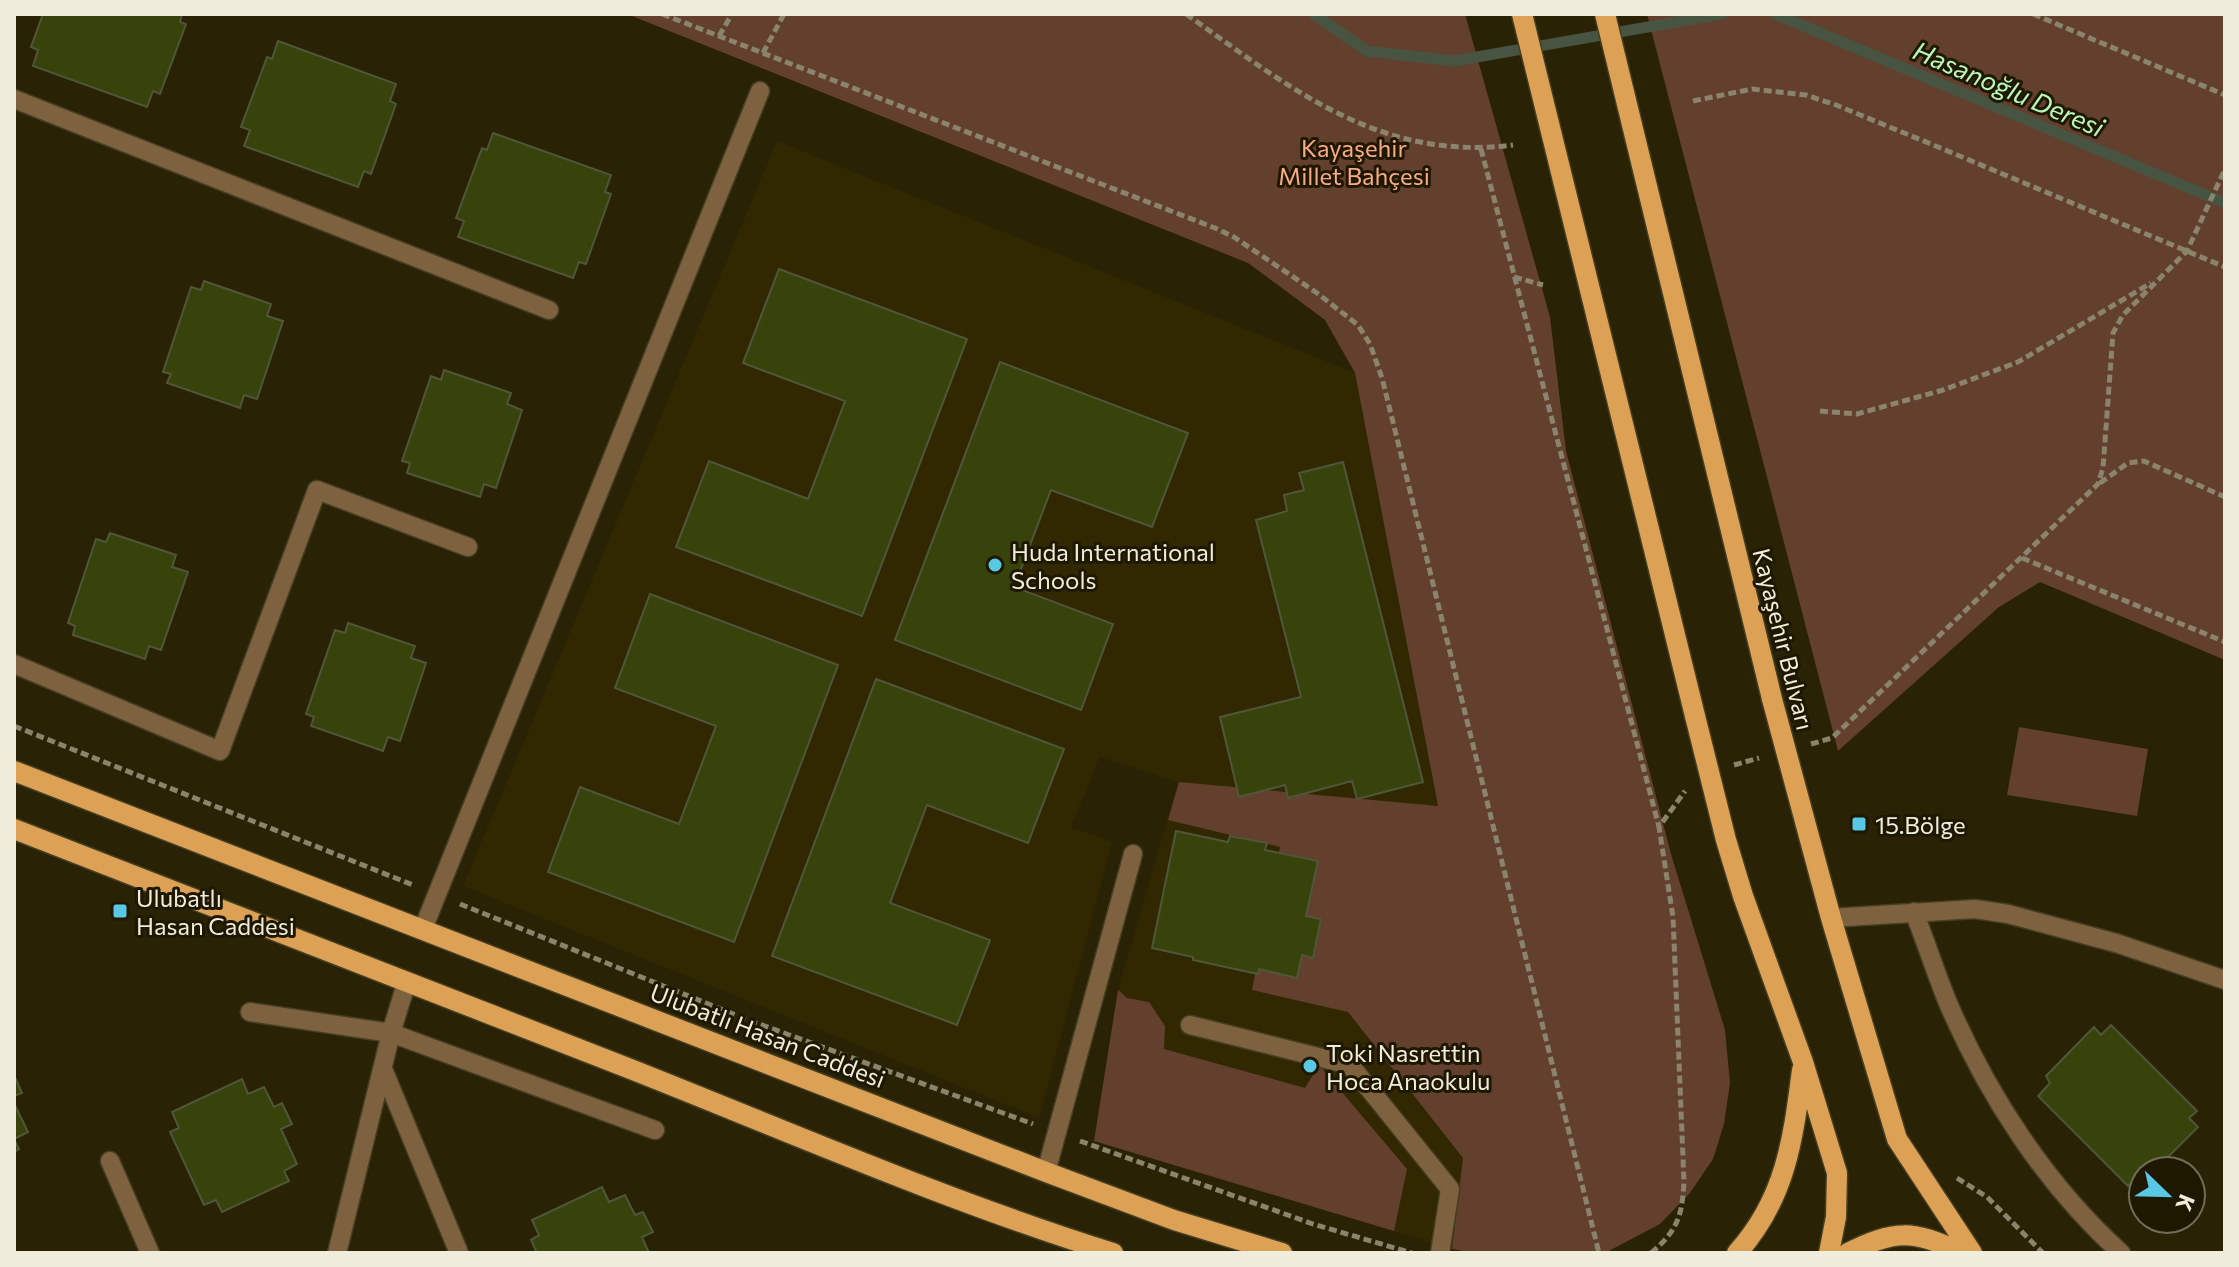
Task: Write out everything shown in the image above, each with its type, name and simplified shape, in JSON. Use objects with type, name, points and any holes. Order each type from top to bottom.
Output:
[{"type":"main road","points":[[1522,14],[1695,716],[1743,896],[1803,1062],[1837,1173],[1836,1217],[1829,1253]]},
{"type":"main road","name":"Kayaşehir Bulvarı","points":[[1605,14],[1772,699],[1831,918],[1897,1139],[1972,1253]]},
{"type":"main road","name":"Ulubatlı Hasan Caddesi","points":[[14,771],[1046,1172],[1174,1220],[1282,1253]]},
{"type":"main road","points":[[14,829],[963,1201],[1113,1253]]},
{"type":"main road","points":[[1737,1253],[1762,1221],[1779,1189],[1793,1136],[1803,1062]]},
{"type":"main road","points":[[1848,1253],[1899,1233],[1936,1240],[1960,1253]]},
{"type":"lane","points":[[423,929],[760,91]]},
{"type":"lane","points":[[14,99],[549,310]]},
{"type":"lane","points":[[14,664],[220,751],[317,490],[468,547]]},
{"type":"lane","points":[[1046,1172],[1133,854]]},
{"type":"lane","points":[[1831,918],[1975,909],[2008,914],[2116,943],[2225,980]]},
{"type":"lane","points":[[1914,912],[1948,1003],[2008,1120],[2076,1208],[2121,1253]]},
{"type":"lane","points":[[337,1253],[391,1033],[407,981]]},
{"type":"lane","points":[[250,1012],[391,1033],[655,1130]]},
{"type":"lane","points":[[1190,1025],[1350,1065],[1450,1189],[1440,1253]]},
{"type":"lane","points":[[383,1069],[459,1253]]},
{"type":"lane","points":[[110,1161],[150,1253]]},
{"type":"path","points":[[662,14],[1215,228],[1234,237],[1317,293],[1358,325],[1370,344],[1382,378],[1599,1253]]},
{"type":"path","points":[[719,36],[732,14]]},
{"type":"path","points":[[763,53],[784,14]]},
{"type":"path","points":[[1186,14],[1293,90],[1334,113],[1376,130],[1426,142],[1481,149],[1513,145]]},
{"type":"path","points":[[2033,14],[2225,95]]},
{"type":"path","points":[[1693,101],[1752,89],[1776,90],[1821,100],[2225,267]]},
{"type":"path","points":[[1481,149],[1659,827],[1673,917],[1684,1182],[1682,1214],[1669,1237],[1651,1253]]},
{"type":"path","points":[[2098,484],[2103,468],[2113,333],[2123,315],[2187,251],[2225,169]]},
{"type":"path","points":[[1514,277],[1543,285]]},
{"type":"path","points":[[1820,411],[1857,414],[1943,390],[2018,362],[2158,279]]},
{"type":"path","points":[[1832,738],[2098,484],[2128,463],[2144,461],[2225,497]]},
{"type":"path","points":[[2022,558],[2225,642]]},
{"type":"path","points":[[14,726],[743,1018],[1313,1224],[1412,1253]]},
{"type":"path","points":[[1659,827],[1688,787]]},
{"type":"path","points":[[1949,1172],[1987,1197],[2043,1253]]},
{"type":"shaded area","name":"Huda International Schools","points":[[777,141],[1355,373],[1438,807],[1475,1253],[1452,1249],[1094,1141],[1118,990],[1178,782],[1100,757],[1071,827],[1112,842],[1039,1118],[463,886]]},
{"type":"green space","name":"Kayaşehir Millet Bahçesi","points":[[627,14],[1465,14],[1550,317],[1566,451],[1671,854],[1725,1030],[1730,1083],[1724,1124],[1713,1159],[1690,1193],[1660,1224],[1605,1253],[1475,1253],[1452,1249],[1463,1158],[1348,1012],[1252,990],[1280,847],[1168,820],[1179,782],[1438,806],[1355,373],[1325,320],[1248,263]]},
{"type":"green space","points":[[1647,14],[2225,14],[2225,660],[2040,582],[1999,607],[1838,751]]},
{"type":"green space","points":[[2019,727],[2148,749],[2137,816],[2007,795]]},
{"type":"green space","points":[[1118,990],[1127,998],[1149,1002],[1165,1026],[1164,1049],[1305,1088],[1319,1065],[1407,1169],[1394,1231],[1094,1141]]},
{"type":"building","points":[[43,14],[182,14],[180,22],[186,24],[160,94],[153,91],[147,107],[33,66],[38,50],[31,47]]},
{"type":"building","points":[[278,41],[396,84],[390,101],[396,104],[371,174],[364,171],[358,187],[244,146],[250,130],[241,127],[267,57],[272,59]]},
{"type":"building","points":[[493,133],[611,175],[605,192],[611,194],[586,264],[579,262],[573,278],[458,237],[464,221],[456,218],[482,148],[487,150]]},
{"type":"building","points":[[779,269],[967,339],[862,616],[676,547],[709,461],[808,499],[845,401],[743,363]]},
{"type":"building","points":[[204,281],[271,304],[267,316],[283,321],[257,399],[244,395],[240,408],[167,383],[171,374],[163,372],[191,287],[201,290]]},
{"type":"building","points":[[1000,362],[1188,433],[1152,527],[1051,490],[1014,587],[1113,624],[1081,710],[895,640]]},
{"type":"building","points":[[444,370],[511,393],[507,404],[522,410],[496,488],[484,484],[480,497],[407,473],[410,463],[402,461],[431,376],[441,380]]},
{"type":"building","points":[[1343,462],[1423,782],[1357,799],[1352,781],[1288,798],[1285,785],[1239,797],[1220,717],[1301,697],[1256,520],[1287,511],[1284,495],[1304,490],[1299,473]]},
{"type":"building","points":[[110,533],[176,555],[172,567],[188,572],[161,650],[149,646],[145,659],[73,635],[75,626],[68,623],[96,539],[106,542]]},
{"type":"building","points":[[650,594],[838,665],[734,942],[548,872],[580,787],[679,824],[716,726],[615,688]]},
{"type":"building","points":[[348,623],[415,646],[411,658],[426,663],[400,741],[388,737],[383,751],[311,726],[314,717],[306,714],[335,630],[345,633]]},
{"type":"building","points":[[876,679],[1064,749],[1028,843],[927,805],[890,903],[990,940],[957,1025],[772,956]]},
{"type":"building","points":[[1176,831],[1228,842],[1230,836],[1267,843],[1265,850],[1318,861],[1306,916],[1321,919],[1313,958],[1302,955],[1297,978],[1259,969],[1258,974],[1152,948]]},
{"type":"building","points":[[2111,1025],[2197,1111],[2189,1118],[2198,1127],[2170,1155],[2127,1155],[2127,1185],[2038,1096],[2050,1083],[2046,1076],[2094,1027],[2101,1035]]},
{"type":"building","points":[[14,1075],[22,1093],[14,1096]]},
{"type":"building","points":[[242,1079],[248,1094],[264,1087],[274,1107],[282,1103],[292,1124],[281,1129],[297,1164],[284,1171],[289,1181],[222,1212],[216,1200],[204,1205],[170,1132],[179,1128],[172,1112]]},
{"type":"building","points":[[14,1103],[28,1132],[14,1139]]},
{"type":"building","points":[[602,1187],[609,1202],[625,1195],[635,1215],[643,1212],[653,1232],[642,1237],[649,1253],[537,1253],[531,1240],[539,1235],[532,1220]]},
{"type":"waterway","name":"Hasanoğlu Deresi","points":[[1314,14],[1367,51],[1454,61],[1722,14]]},
{"type":"waterway","name":"Hasanoğlu Deresi","points":[[1775,14],[2225,203]]},
{"type":"place","name":"Huda International Schools","points":[[995,565]]},
{"type":"place","name":"15.Bölge","points":[[1859,824]]},
{"type":"place","name":"Ulubatlı Hasan Caddesi","points":[[120,911]]},
{"type":"place","name":"Toki Nasrettin Hoca Anaokulu","points":[[1310,1066]]}]
